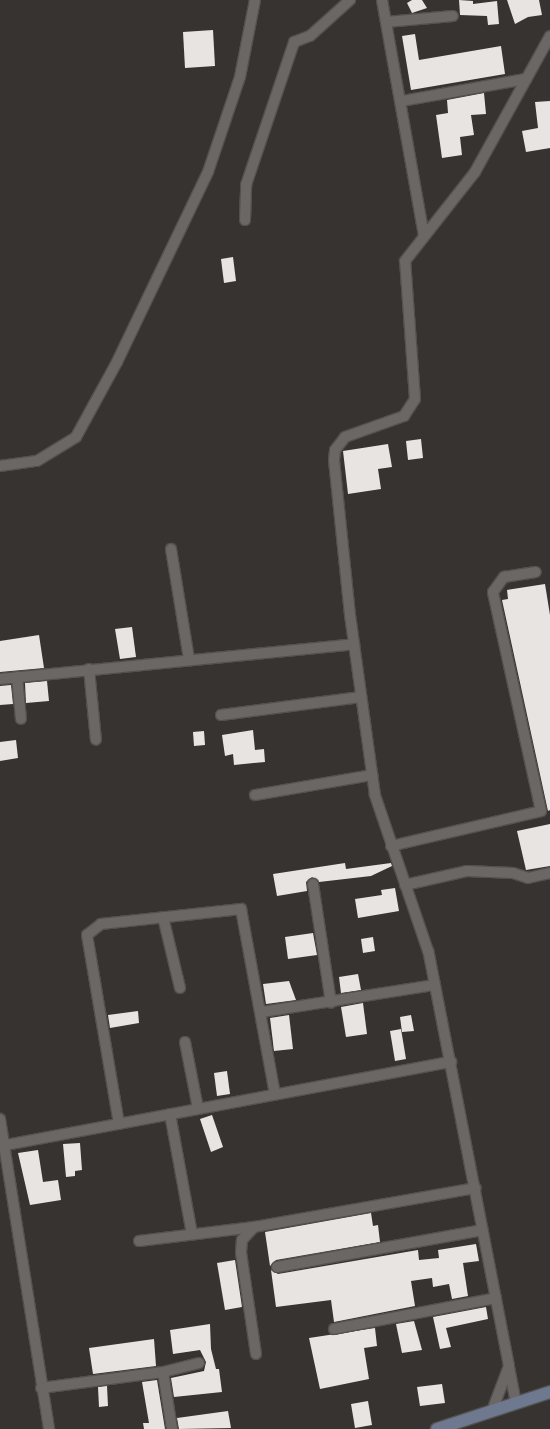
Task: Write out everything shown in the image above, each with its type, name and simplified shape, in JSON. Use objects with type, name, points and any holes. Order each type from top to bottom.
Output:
[{"type":"street","points":[[0,466],[37,461],[76,437],[117,362],[208,172],[240,76],[255,0]]},
{"type":"street","points":[[245,220],[246,186],[294,42],[310,36],[350,0]]},
{"type":"street","points":[[382,0],[402,101],[400,110],[424,235]]},
{"type":"street","points":[[386,22],[453,16]]},
{"type":"street","points":[[516,1403],[476,1188],[428,951],[376,803],[354,644],[335,450],[345,437],[404,416],[415,399],[404,265],[424,235],[475,172],[550,36]]},
{"type":"street","points":[[402,101],[526,79]]},
{"type":"street","points":[[171,549],[189,659]]},
{"type":"street","points":[[392,846],[541,811],[494,592],[504,577],[536,572]]},
{"type":"street","points":[[0,679],[354,644]]},
{"type":"street","points":[[89,669],[96,740]]},
{"type":"street","points":[[17,677],[21,719]]},
{"type":"street","points":[[221,715],[361,697]]},
{"type":"street","points":[[255,795],[372,775]]},
{"type":"street","points":[[405,885],[467,871],[513,873],[528,878],[550,873]]},
{"type":"street","points":[[314,884],[331,1003]]},
{"type":"street","points":[[119,1124],[87,936],[101,924],[241,909],[262,1012],[275,1094]]},
{"type":"street","points":[[163,917],[180,988]]},
{"type":"street","points":[[262,1012],[331,1003],[435,985]]},
{"type":"street","points":[[185,1042],[198,1108]]},
{"type":"street","points":[[6,1145],[451,1062]]},
{"type":"street","points":[[170,1114],[192,1234]]},
{"type":"street","points":[[0,1118],[6,1145],[49,1429]]},
{"type":"street","points":[[139,1241],[254,1227],[476,1188]]},
{"type":"street","points":[[254,1227],[242,1240],[241,1252],[256,1354]]},
{"type":"street","points":[[277,1267],[484,1230]]},
{"type":"street","points":[[334,1329],[496,1298]]},
{"type":"street","points":[[42,1388],[163,1372],[199,1363]]},
{"type":"street","points":[[492,1411],[509,1366]]},
{"type":"street","points":[[163,1372],[172,1429]]},
{"type":"street","points":[[437,1429],[550,1392]]},
{"type":"building","points":[[412,0],[422,0],[427,8],[412,13],[407,3]]},
{"type":"building","points":[[459,0],[473,1],[473,4],[497,1],[499,24],[488,25],[487,16],[460,15]]},
{"type":"building","points":[[507,0],[539,0],[542,15],[528,17],[515,24]]},
{"type":"building","points":[[213,30],[215,66],[185,68],[183,32]]},
{"type":"building","points":[[415,34],[419,60],[501,46],[505,74],[411,90],[402,36]]},
{"type":"building","points":[[484,93],[486,114],[471,115],[474,135],[460,137],[462,155],[442,158],[436,115],[448,113],[447,100]]},
{"type":"building","points":[[550,101],[550,148],[526,152],[522,131],[538,128],[535,102]]},
{"type":"building","points":[[233,257],[236,281],[224,283],[221,259]]},
{"type":"building","points":[[421,439],[423,458],[408,460],[406,441]]},
{"type":"building","points":[[388,444],[392,467],[378,469],[381,489],[348,494],[343,451]]},
{"type":"building","points":[[545,584],[550,615],[550,810],[548,811],[502,600],[508,599],[507,590]]},
{"type":"building","points":[[132,627],[136,657],[120,659],[115,629]]},
{"type":"building","points":[[39,635],[44,668],[0,672],[0,641]]},
{"type":"building","points":[[47,681],[49,701],[26,703],[25,683]]},
{"type":"building","points":[[11,685],[13,704],[0,705],[0,686]]},
{"type":"building","points":[[253,730],[255,750],[264,749],[265,762],[234,765],[233,754],[225,756],[222,735]]},
{"type":"building","points":[[204,731],[205,745],[194,746],[193,732]]},
{"type":"building","points":[[16,740],[18,758],[0,761],[0,742]]},
{"type":"building","points":[[550,824],[550,866],[526,870],[517,831]]},
{"type":"building","points":[[345,863],[346,869],[391,863],[392,866],[371,876],[319,882],[312,877],[306,882],[307,891],[277,896],[273,874]]},
{"type":"building","points":[[395,888],[399,911],[358,918],[355,899],[382,895],[381,890]]},
{"type":"building","points":[[313,933],[317,955],[288,959],[285,937]]},
{"type":"building","points":[[373,937],[375,951],[363,953],[361,939]]},
{"type":"building","points":[[358,974],[361,990],[341,993],[339,977]]},
{"type":"building","points":[[289,981],[296,1000],[266,1004],[263,984]]},
{"type":"building","points":[[363,1003],[367,1034],[346,1037],[341,1007]]},
{"type":"building","points":[[138,1011],[139,1023],[110,1028],[108,1015]]},
{"type":"building","points":[[289,1015],[293,1049],[274,1051],[270,1018]]},
{"type":"building","points":[[411,1015],[414,1031],[402,1032],[400,1017]]},
{"type":"building","points":[[401,1029],[406,1059],[395,1061],[390,1031]]},
{"type":"building","points":[[227,1071],[230,1094],[217,1096],[214,1073]]},
{"type":"building","points":[[212,1115],[223,1147],[211,1152],[200,1119]]},
{"type":"building","points":[[80,1143],[82,1170],[75,1171],[75,1176],[66,1177],[63,1144]]},
{"type":"building","points":[[38,1150],[43,1182],[58,1180],[61,1200],[30,1205],[18,1153]]},
{"type":"building","points":[[371,1213],[373,1226],[378,1225],[380,1242],[276,1260],[270,1266],[265,1232]]},
{"type":"building","points":[[476,1244],[479,1261],[463,1263],[468,1296],[452,1299],[449,1284],[433,1287],[432,1278],[411,1281],[415,1306],[334,1322],[331,1300],[276,1307],[271,1270],[278,1274],[418,1250],[419,1260],[439,1258],[438,1250]]},
{"type":"building","points":[[235,1260],[242,1307],[225,1310],[217,1263]]},
{"type":"building","points":[[486,1307],[488,1319],[446,1328],[451,1347],[440,1349],[433,1317]]},
{"type":"building","points":[[414,1321],[422,1350],[402,1353],[396,1324]]},
{"type":"building","points":[[210,1324],[211,1349],[216,1369],[219,1369],[222,1392],[174,1397],[171,1378],[204,1371],[206,1362],[200,1350],[173,1354],[170,1330]]},
{"type":"building","points":[[375,1328],[377,1346],[364,1348],[369,1379],[320,1389],[309,1338]]},
{"type":"building","points":[[154,1339],[156,1366],[93,1374],[89,1348]]},
{"type":"building","points":[[157,1380],[165,1429],[144,1429],[143,1423],[149,1423],[142,1382]]},
{"type":"building","points":[[442,1384],[445,1403],[420,1406],[417,1387]]},
{"type":"building","points":[[107,1386],[108,1406],[99,1407],[98,1387]]},
{"type":"building","points":[[368,1401],[372,1425],[355,1428],[351,1404]]},
{"type":"building","points":[[228,1411],[231,1428],[179,1429],[177,1418]]}]
